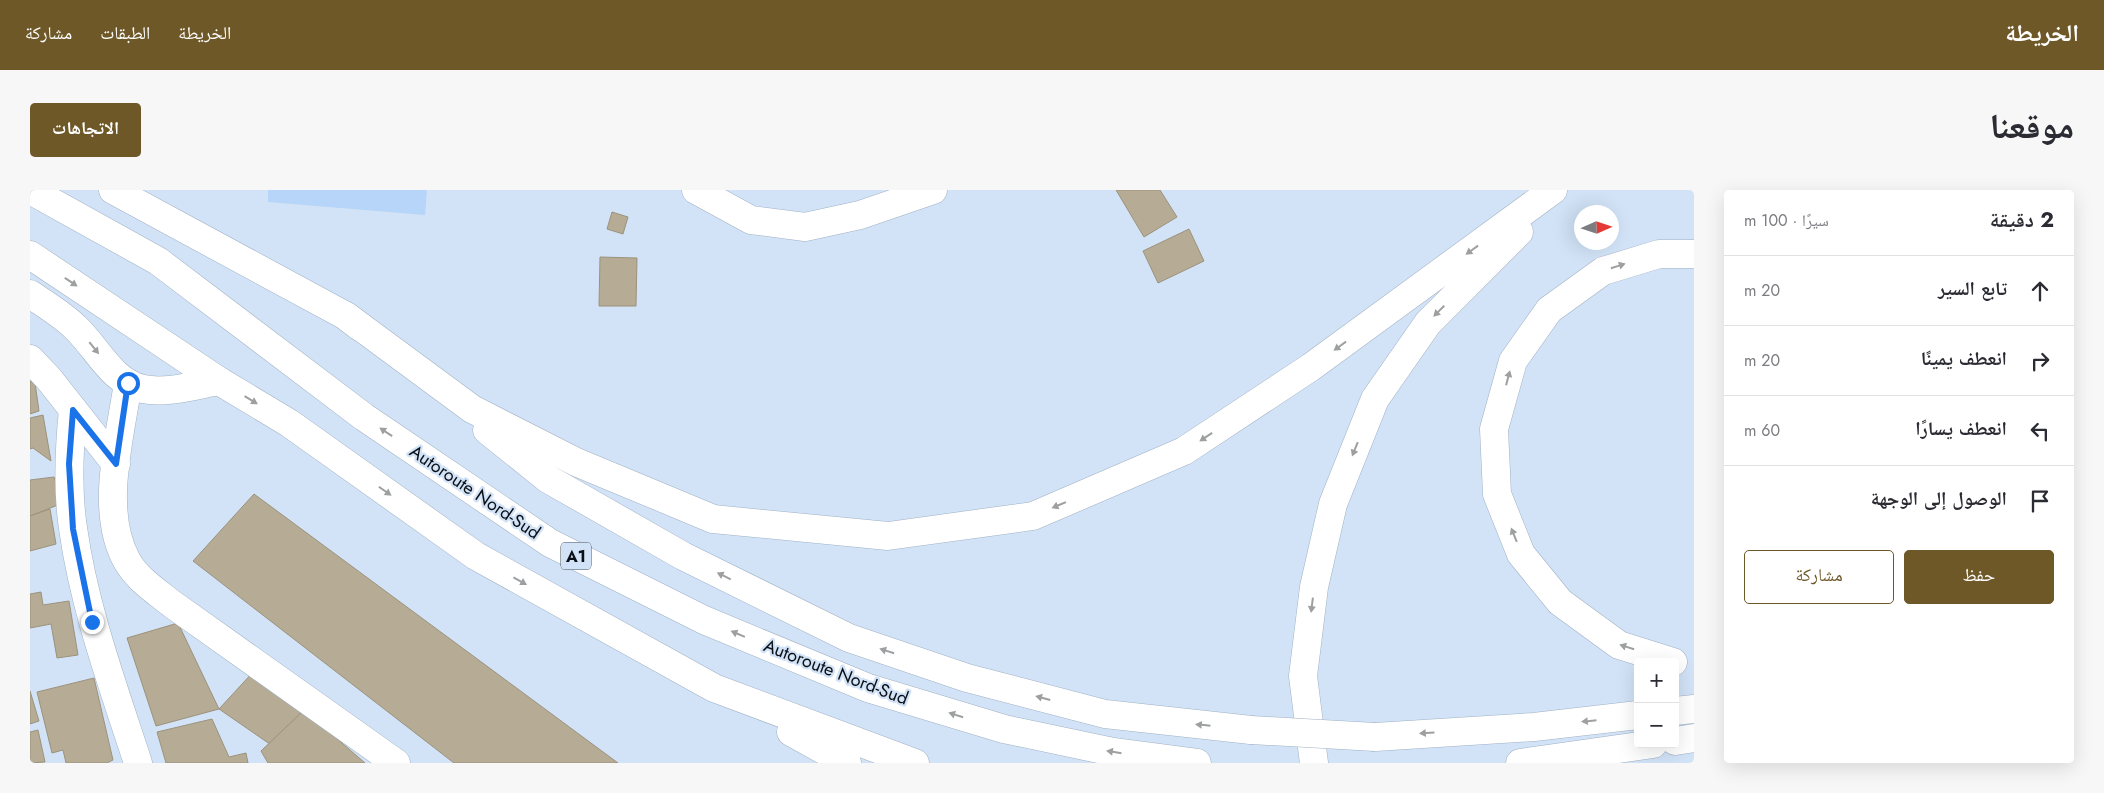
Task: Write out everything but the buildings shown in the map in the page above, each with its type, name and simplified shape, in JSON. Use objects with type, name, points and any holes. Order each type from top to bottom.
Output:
[{"type":"main road","name":"Autoroute Nord-Sud","points":[[30,190],[158,261],[364,417],[550,543],[687,611],[868,688],[1004,729],[1113,752],[1197,763]]},
{"type":"main road","points":[[113,190],[346,316],[472,409],[576,462],[713,519],[888,536],[1033,516],[1184,451],[1311,367],[1553,190]]},
{"type":"main road","points":[[696,190],[751,220],[805,227],[860,215],[906,196],[933,190]]},
{"type":"main road","points":[[1314,763],[1303,676],[1314,587],[1333,504],[1376,399],[1428,323],[1560,190]]},
{"type":"main road","points":[[1662,658],[1619,644],[1560,602],[1521,554],[1497,494],[1494,429],[1513,361],[1549,310],[1603,272],[1659,254],[1694,254]]},
{"type":"main road","points":[[30,255],[219,381],[289,423],[476,556],[847,763]]},
{"type":"main road","points":[[30,294],[75,327],[107,365],[128,383],[144,389],[171,389],[219,381]]},
{"type":"main road","points":[[346,316],[548,479],[683,556],[849,638],[967,678],[1105,714],[1251,730],[1375,737],[1534,727],[1634,715]]},
{"type":"main road","points":[[30,359],[49,379],[116,464]]},
{"type":"main road","points":[[128,383],[112,490],[116,537],[127,563],[145,583],[396,763]]},
{"type":"main road","points":[[73,410],[69,464],[73,529],[92,622],[138,763]]},
{"type":"main road","points":[[1679,664],[1694,668]]},
{"type":"main road","points":[[714,688],[914,763]]},
{"type":"main road","points":[[1679,711],[1694,709]]},
{"type":"main road","points":[[1679,740],[1694,738]]},
{"type":"main road","points":[[1520,763],[1634,747]]},
{"type":"shaded area","points":[[268,190],[427,190],[425,215],[268,202]]},
{"type":"route","points":[[92,622],[73,529],[70,496],[69,464],[73,410],[116,464],[128,383]]}]
